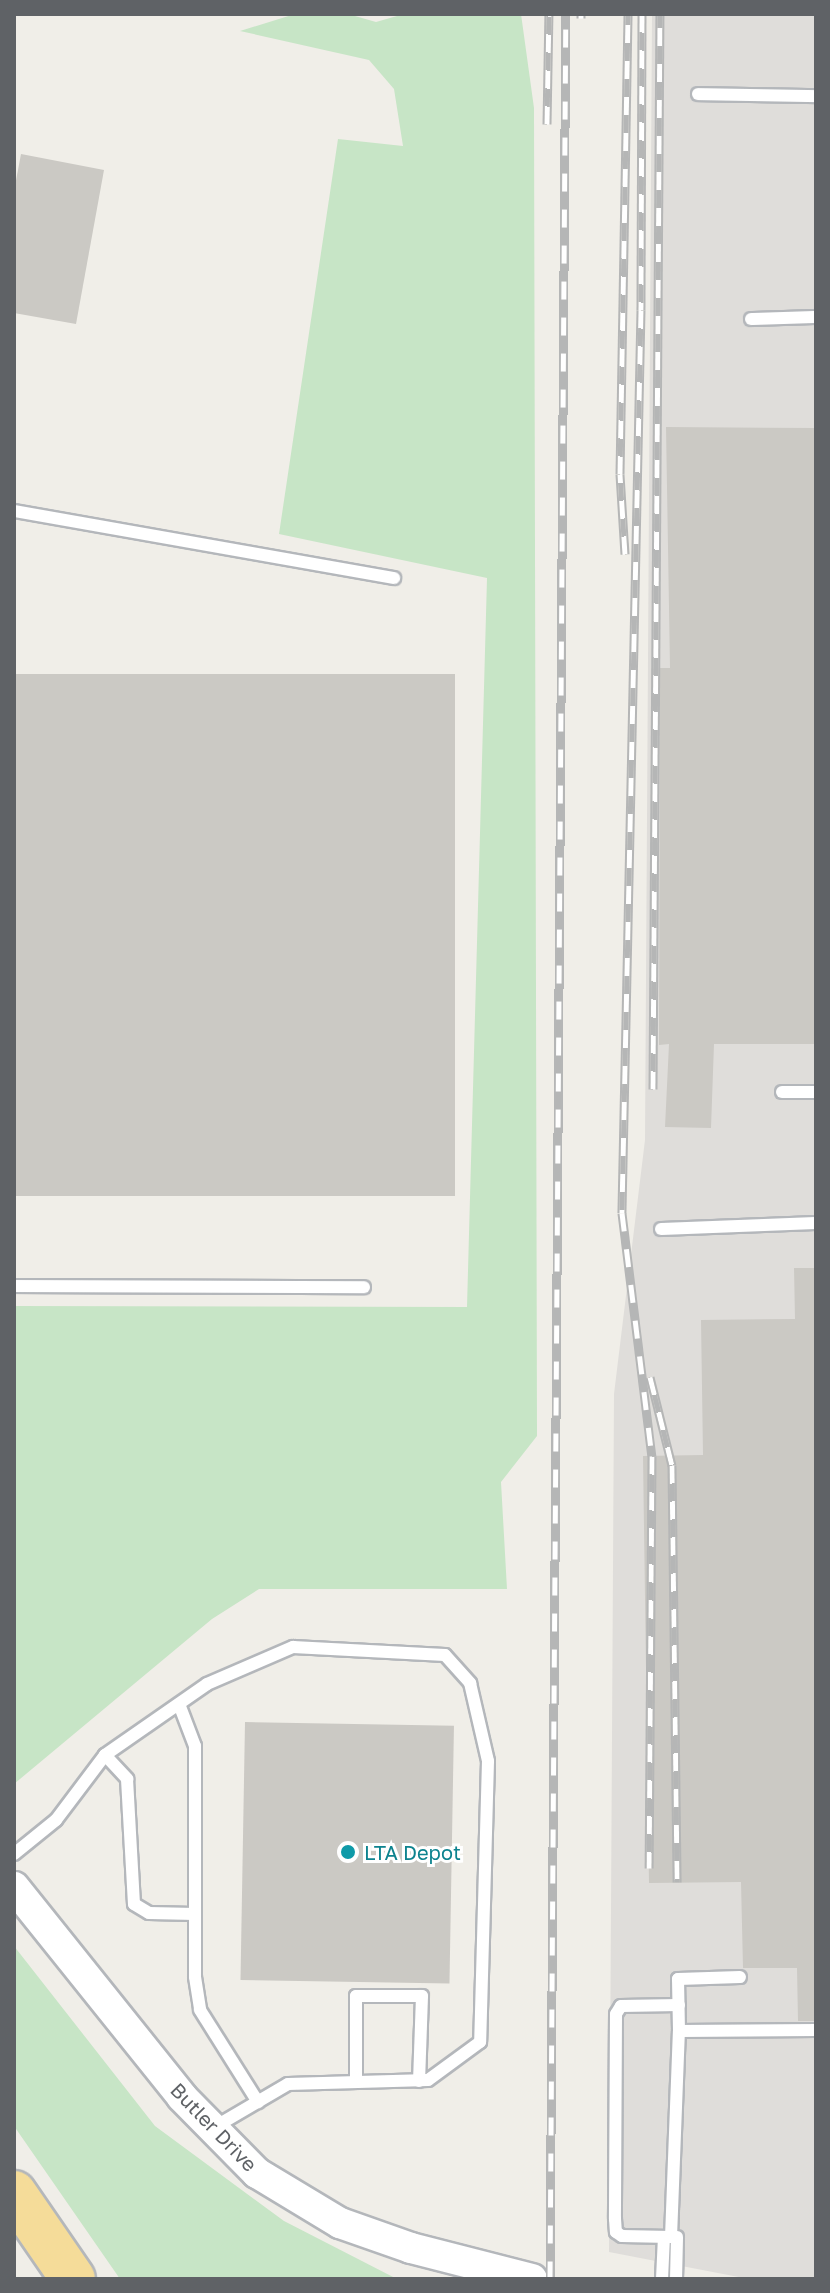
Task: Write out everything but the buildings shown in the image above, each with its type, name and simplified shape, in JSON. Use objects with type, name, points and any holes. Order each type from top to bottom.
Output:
[{"type":"highway","points":[[14,2193],[73,2279]]},
{"type":"street","name":"Butler Drive","points":[[14,1887],[182,2097],[257,2173],[340,2223],[411,2248],[532,2279]]},
{"type":"lane","points":[[698,94],[816,96]]},
{"type":"lane","points":[[751,319],[816,317]]},
{"type":"lane","points":[[14,511],[394,578]]},
{"type":"lane","points":[[782,1092],[816,1092]]},
{"type":"lane","points":[[661,1229],[816,1223]]},
{"type":"lane","points":[[14,1286],[364,1287]]},
{"type":"lane","points":[[14,1854],[56,1820],[105,1755],[207,1684],[293,1647],[445,1655],[470,1683],[488,1761],[480,2042],[419,2081],[288,2084],[213,2128]]},
{"type":"lane","points":[[179,1704],[195,1746],[195,1914],[200,2010],[258,2102]]},
{"type":"lane","points":[[105,1755],[127,1779],[134,1904],[149,1913],[195,1914]]},
{"type":"lane","points":[[676,2279],[671,2237],[682,1976],[740,1977]]},
{"type":"lane","points":[[356,2082],[356,1996],[422,1996],[419,2081]]},
{"type":"lane","points":[[671,2237],[616,2232],[616,2014],[621,2006],[679,2005]]},
{"type":"lane","points":[[679,2031],[816,2030]]},
{"type":"lane","points":[[662,2279],[671,2237]]},
{"type":"shaded area","points":[[652,14],[816,14],[816,2279],[749,2279],[609,2252],[614,1394],[645,1140]]},
{"type":"green space","points":[[295,14],[348,14],[376,22],[404,14],[521,14],[534,108],[537,1436],[501,1482],[507,1589],[259,1589],[212,1619],[14,1784],[14,1306],[467,1307],[487,578],[279,534],[338,139],[403,146],[394,89],[369,60],[240,31]]},
{"type":"green space","points":[[14,1946],[155,2126],[284,2221],[397,2279],[120,2279],[14,2126]]},
{"type":"railway","points":[[547,124],[549,14]]},
{"type":"railway","points":[[550,2279],[566,14]]},
{"type":"railway","points":[[625,554],[620,474],[628,14]]},
{"type":"railway","points":[[642,14],[641,310],[622,1213],[652,1456],[649,1868]]},
{"type":"railway","points":[[653,1089],[660,14]]},
{"type":"railway","points":[[650,1377],[672,1465],[677,1882]]},
{"type":"place","name":"LTA Depot","points":[[348,1852]]}]
